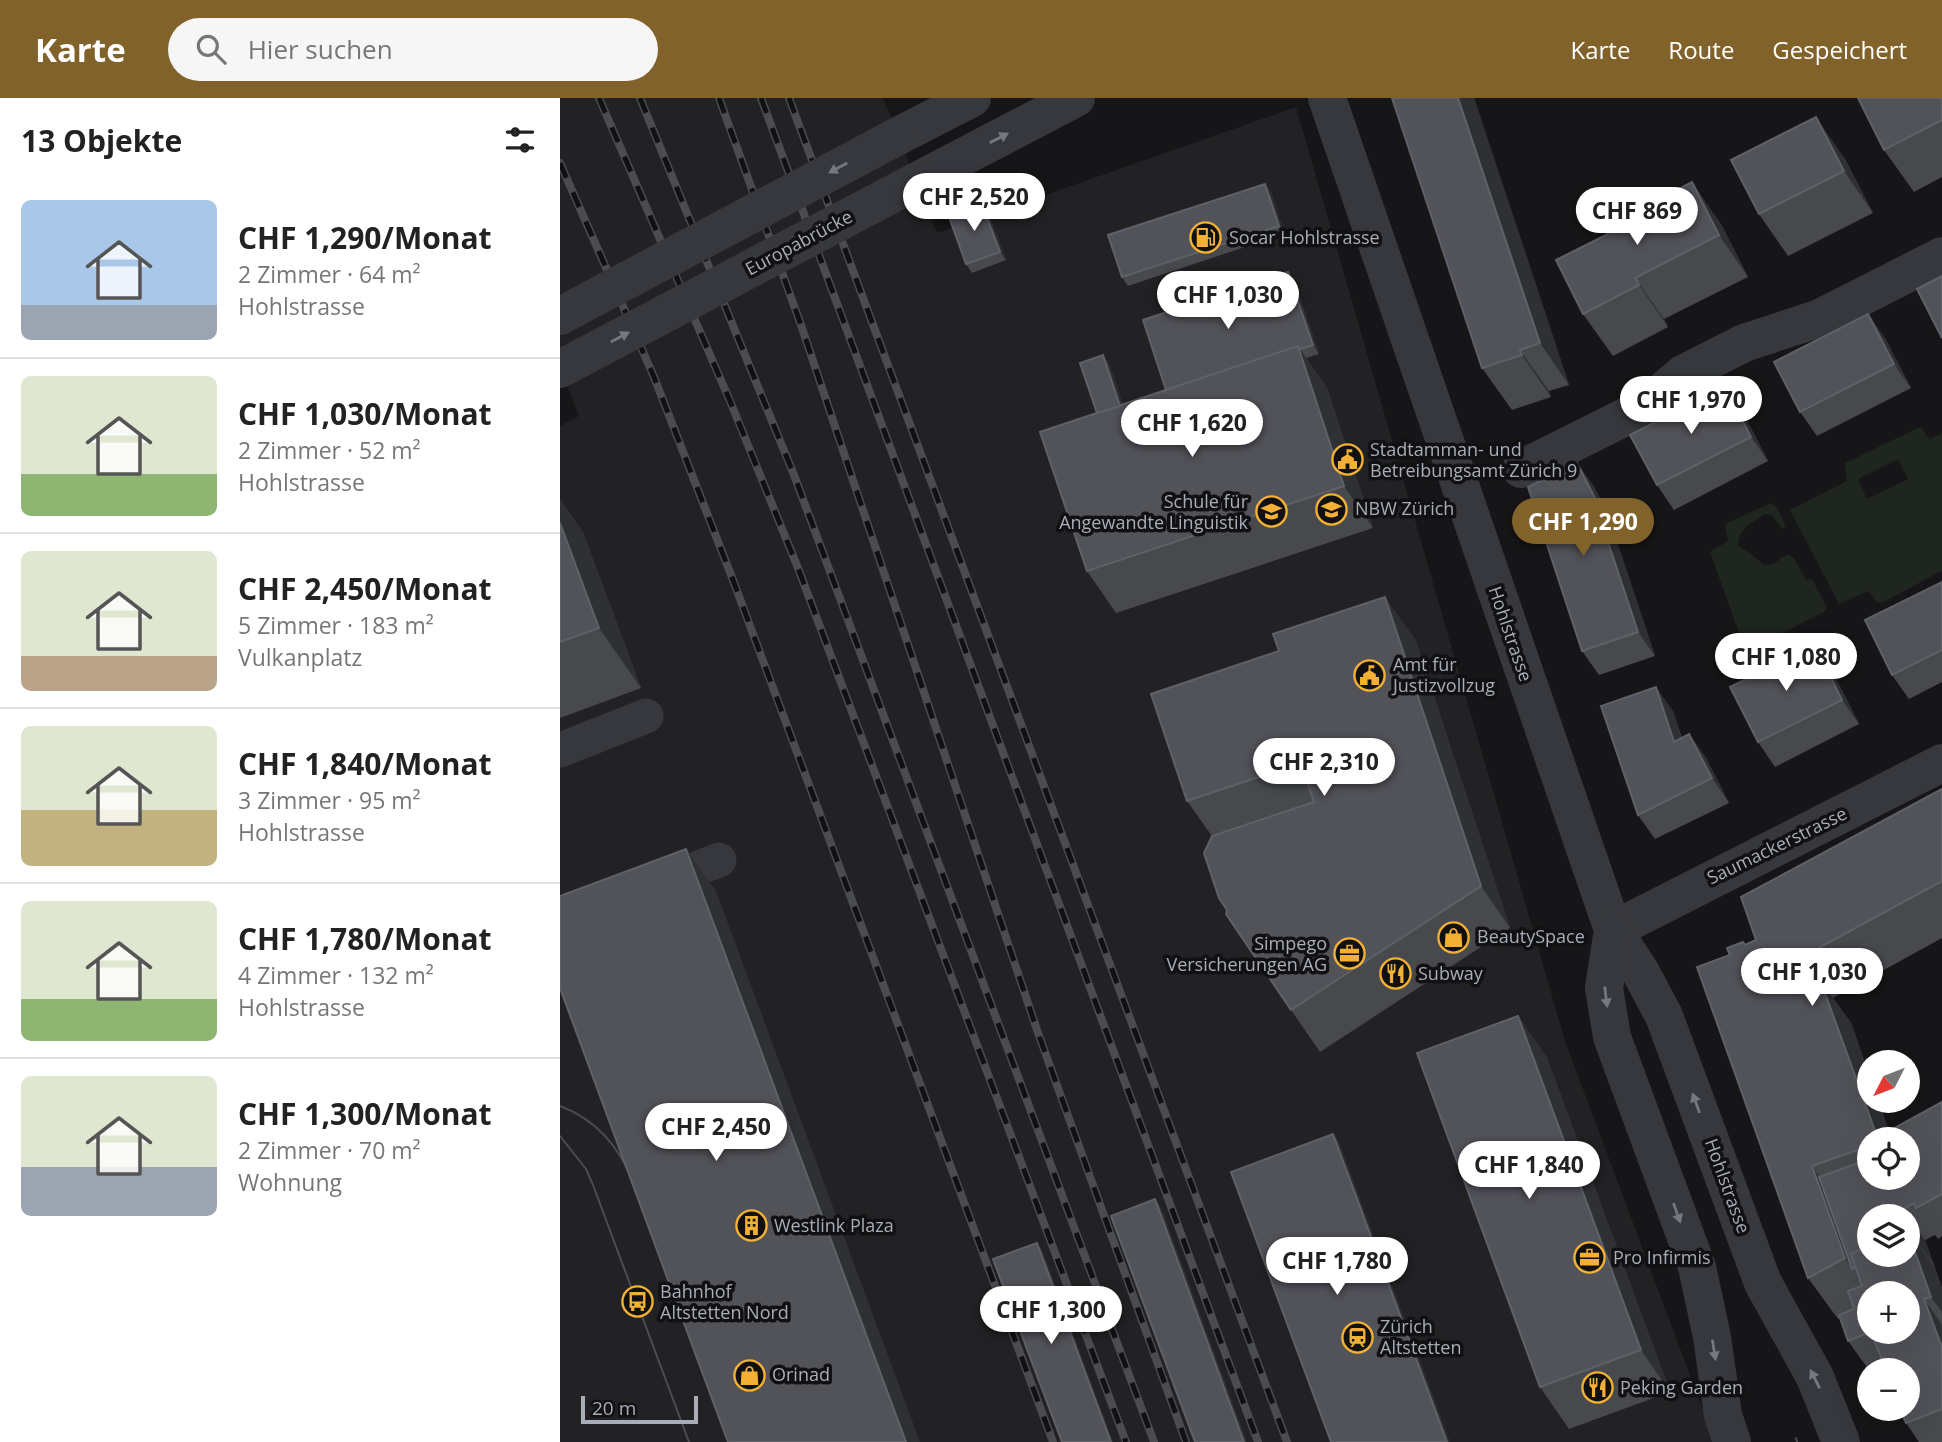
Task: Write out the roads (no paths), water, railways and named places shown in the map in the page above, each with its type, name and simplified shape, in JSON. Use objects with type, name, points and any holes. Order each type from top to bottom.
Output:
[{"type":"street","points":[[560,316],[972,98]]},
{"type":"street","name":"Europabrücke","points":[[560,369],[1076,98]]},
{"type":"street","name":"Hohlstrasse","points":[[1327,98],[1613,930],[1640,971],[1664,1016],[1763,1283],[1815,1377],[1841,1442]]},
{"type":"street","points":[[1521,469],[1643,408],[1683,374],[1744,343],[1820,318],[1942,256]]},
{"type":"street","points":[[560,750],[646,716]]},
{"type":"street","name":"Saumackerstrasse","points":[[1613,930],[1942,763]]},
{"type":"street","points":[[627,896],[719,860]]},
{"type":"street","name":"Hohlstrasse","points":[[1613,930],[1604,988],[1612,1037],[1697,1267],[1712,1337],[1723,1415],[1732,1442]]},
{"type":"tram line","points":[[560,1106],[595,1126],[604,1135],[620,1156],[633,1181]]},
{"type":"tram line","points":[[560,1136],[586,1169],[593,1185],[689,1442]]},
{"type":"tram line","points":[[1796,1438],[1797,1442]]},
{"type":"railway","points":[[599,98],[730,401],[798,568],[1126,1442]]},
{"type":"railway","points":[[640,98],[794,475],[1154,1442]]},
{"type":"railway","points":[[719,98],[801,325],[1037,1030],[1186,1442]]},
{"type":"railway","points":[[761,98],[1258,1442]]},
{"type":"railway","points":[[789,98],[1287,1442]]},
{"type":"railway","points":[[560,163],[654,377],[733,580],[1053,1442]]},
{"type":"place","name":"Socar Hohlstrasse","points":[[1206,238]]},
{"type":"place","name":"Stadtamman- und Betreibungsamt Zürich 9","points":[[1347,460]]},
{"type":"place","name":"NBW Zürich","points":[[1332,509]]},
{"type":"place","name":"Schule für Angewandte Linguistik","points":[[1271,512]]},
{"type":"place","name":"Amt für Justizvollzug","points":[[1370,675]]},
{"type":"place","name":"BeautySpace","points":[[1454,937]]},
{"type":"place","name":"Simpego Versicherungen AG","points":[[1350,954]]},
{"type":"place","name":"Subway","points":[[1395,974]]},
{"type":"place","name":"Westlink Plaza","points":[[751,1226]]},
{"type":"place","name":"Pro Infirmis","points":[[1590,1258]]},
{"type":"place","name":"Bahnhof Altstetten Nord","points":[[637,1302]]},
{"type":"place","name":"Zürich Altstetten","points":[[1357,1337]]},
{"type":"place","name":"Orinad","points":[[749,1375]]},
{"type":"place","name":"Peking Garden","points":[[1597,1388]]}]
